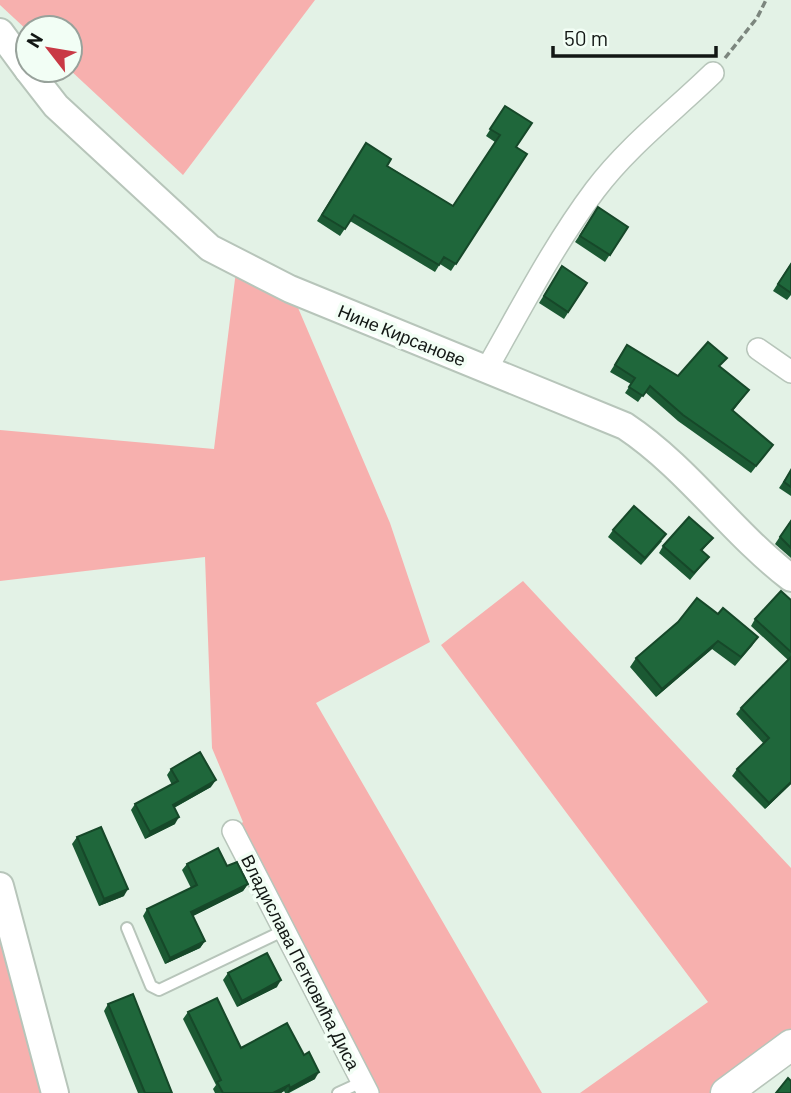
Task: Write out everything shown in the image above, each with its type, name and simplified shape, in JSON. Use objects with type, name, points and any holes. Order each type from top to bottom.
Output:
[{"type":"main road","points":[[726,1093],[791,1045]]},
{"type":"street","name":"Нине Кирсанове","points":[[0,32],[14,51]]},
{"type":"street","points":[[486,370],[552,256],[595,189],[620,161],[713,73]]},
{"type":"street","name":"Нине Кирсанове","points":[[38,84],[55,106],[210,248],[280,284],[486,370],[588,408],[639,435],[680,471],[749,542],[791,578]]},
{"type":"street","points":[[758,349],[791,372]]},
{"type":"street","name":"Владислава Петковића Диса","points":[[233,831],[365,1087]]},
{"type":"street","points":[[0,887],[55,1093]]},
{"type":"lane","points":[[128,928],[151,986],[159,990],[285,930]]},
{"type":"lane","points":[[338,1093],[365,1087]]},
{"type":"path","points":[[713,73],[757,18],[766,0]]},
{"type":"shaded area","points":[[0,0],[315,0],[183,175],[84,83],[84,14],[14,14],[14,18],[0,5]]},
{"type":"shaded area","points":[[236,271],[290,289],[390,523],[430,642],[316,703],[542,1093],[368,1093],[233,831],[243,822],[212,748],[205,557],[0,581],[0,430],[214,449]]},
{"type":"shaded area","points":[[523,581],[791,868],[791,1044],[726,1093],[580,1093],[708,1002],[441,645]]},
{"type":"shaded area","points":[[0,890],[57,1093],[0,1093]]},
{"type":"building","points":[[505,106],[532,123],[516,147],[527,154],[456,264],[444,257],[439,265],[354,215],[345,229],[322,215],[366,143],[391,159],[387,166],[453,206],[500,135],[490,129]]},
{"type":"building","points":[[598,207],[628,227],[610,255],[580,236]]},
{"type":"building","points":[[791,264],[791,293],[778,284]]},
{"type":"building","points":[[562,266],[587,283],[568,312],[544,296]]},
{"type":"building","points":[[708,342],[727,358],[719,366],[749,390],[732,410],[773,445],[756,466],[683,415],[650,386],[643,396],[629,387],[635,378],[615,365],[627,345],[678,376]]},
{"type":"building","points":[[791,470],[791,487],[784,482]]},
{"type":"building","points":[[634,506],[666,534],[645,558],[613,530]]},
{"type":"building","points":[[689,517],[713,538],[701,550],[709,557],[694,573],[663,546]]},
{"type":"building","points":[[791,521],[791,548],[780,537]]},
{"type":"building","points":[[781,591],[791,600],[791,652],[755,619]]},
{"type":"building","points":[[697,598],[718,614],[723,608],[758,637],[741,657],[718,641],[662,689],[636,658],[678,622]]},
{"type":"building","points":[[791,657],[791,782],[769,803],[737,769],[769,738],[741,708]]},
{"type":"building","points":[[200,752],[216,780],[173,805],[179,817],[150,832],[135,804],[178,781],[171,769]]},
{"type":"building","points":[[101,827],[128,889],[104,899],[77,837]]},
{"type":"building","points":[[218,848],[227,866],[237,862],[248,884],[191,912],[205,941],[170,958],[147,909],[197,885],[187,864]]},
{"type":"building","points":[[267,953],[281,980],[242,1001],[228,973]]},
{"type":"building","points":[[133,994],[172,1093],[145,1093],[108,1004]]},
{"type":"building","points":[[217,998],[241,1048],[287,1023],[304,1055],[309,1052],[319,1072],[290,1088],[289,1085],[273,1093],[223,1093],[217,1082],[221,1080],[188,1012]]},
{"type":"building","points":[[788,1078],[791,1081],[791,1093],[776,1093]]}]
